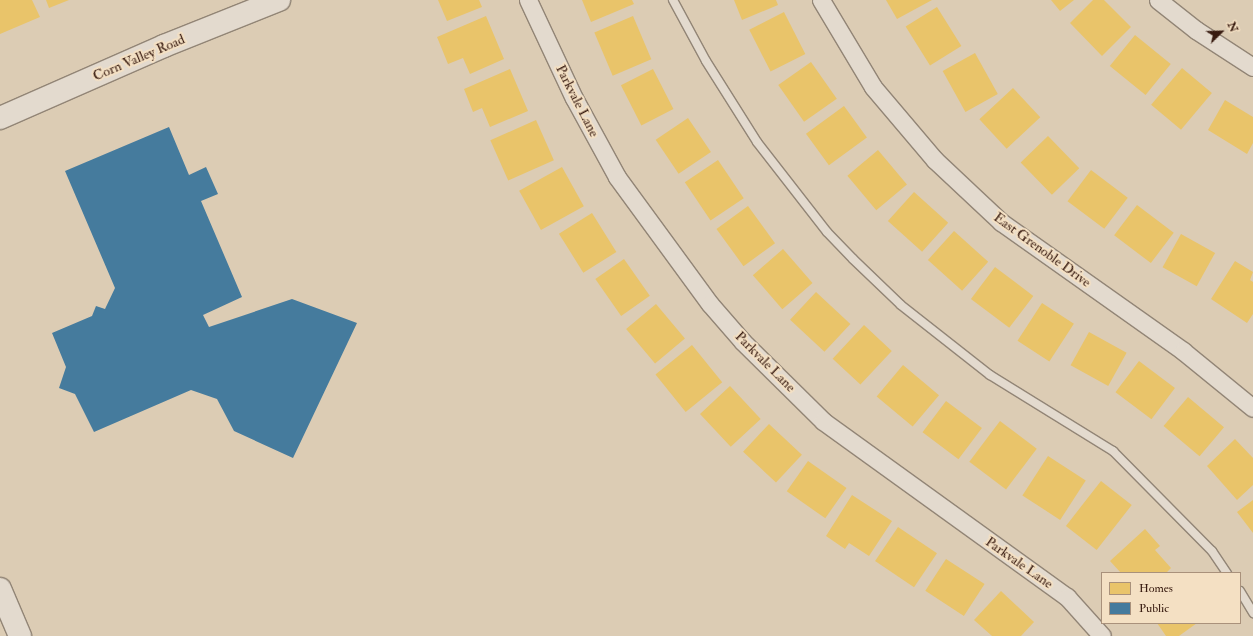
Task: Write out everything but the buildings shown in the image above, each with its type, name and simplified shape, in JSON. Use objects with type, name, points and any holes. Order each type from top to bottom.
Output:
[{"type":"main road","name":"Corn Valley Road","points":[[0,118],[164,46],[279,0]]},
{"type":"main road","points":[[0,588],[20,636]]},
{"type":"street","name":"Parkvale Lane","points":[[528,0],[574,98],[617,177],[710,304],[743,342],[823,421],[1067,596],[1102,636]]},
{"type":"street","name":"East Grenoble Drive","points":[[821,0],[873,87],[935,160],[1001,222],[1183,351],[1253,408]]},
{"type":"street","points":[[1158,0],[1196,30],[1253,67]]},
{"type":"lane","points":[[674,0],[706,61],[757,142],[827,232],[853,259],[901,305],[990,375],[1113,451],[1212,551],[1226,572]]},
{"type":"lane","points":[[1241,593],[1253,613]]}]
